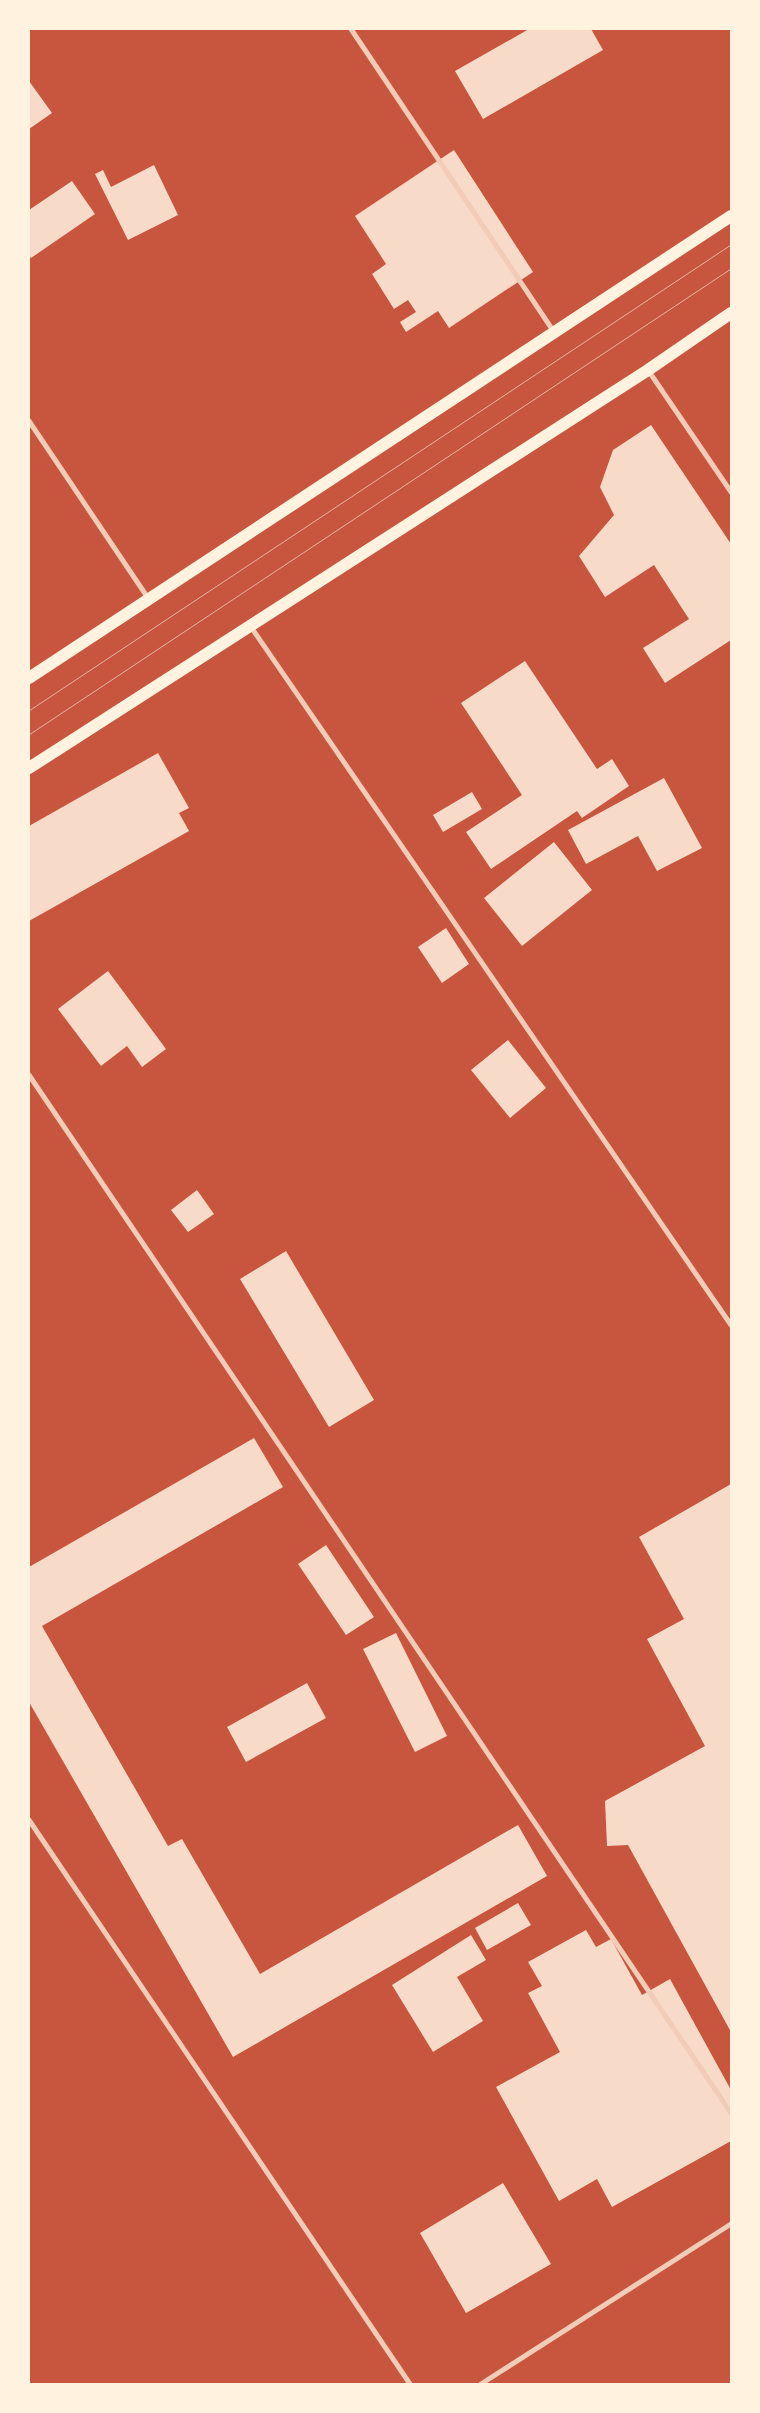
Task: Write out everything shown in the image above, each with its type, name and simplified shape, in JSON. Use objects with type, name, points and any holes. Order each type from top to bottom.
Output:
[{"type":"main road","points":[[29,678],[731,216]]},
{"type":"main road","points":[[29,768],[648,370],[731,313]]},
{"type":"street","points":[[351,29],[554,332]]},
{"type":"street","points":[[648,370],[731,492]]},
{"type":"street","points":[[29,421],[148,598]]},
{"type":"street","points":[[249,625],[731,1325]]},
{"type":"street","points":[[29,1075],[731,2112]]},
{"type":"street","points":[[29,1820],[410,2384]]},
{"type":"street","points":[[481,2384],[731,2224]]},
{"type":"building","points":[[529,29],[591,29],[603,50],[483,119],[455,71]]},
{"type":"building","points":[[29,81],[52,113],[29,129]]},
{"type":"building","points":[[454,150],[533,272],[449,328],[438,311],[406,332],[400,322],[416,312],[408,300],[394,309],[372,274],[386,264],[355,216]]},
{"type":"building","points":[[154,165],[178,215],[128,240],[95,174],[103,170],[111,187]]},
{"type":"building","points":[[72,181],[95,214],[31,258],[29,255],[29,210]]},
{"type":"building","points":[[651,425],[731,544],[731,640],[665,683],[643,648],[689,619],[654,565],[605,597],[579,556],[614,515],[600,487],[613,450]]},
{"type":"building","points":[[525,661],[597,769],[612,759],[629,786],[582,818],[577,811],[491,869],[466,832],[522,795],[461,703]]},
{"type":"building","points":[[158,753],[189,808],[179,813],[189,831],[29,921],[29,826]]},
{"type":"building","points":[[664,778],[702,848],[657,871],[638,836],[586,864],[568,830]]},
{"type":"building","points":[[472,792],[482,809],[443,832],[433,815]]},
{"type":"building","points":[[554,842],[592,890],[522,946],[484,898]]},
{"type":"building","points":[[446,928],[469,964],[442,983],[418,947]]},
{"type":"building","points":[[108,971],[166,1049],[142,1067],[127,1046],[101,1066],[58,1009]]},
{"type":"building","points":[[508,1040],[546,1088],[510,1118],[471,1070]]},
{"type":"building","points":[[197,1190],[214,1214],[188,1232],[171,1210]]},
{"type":"building","points":[[286,1251],[374,1400],[329,1427],[240,1279]]},
{"type":"building","points":[[254,1438],[283,1487],[42,1626],[168,1846],[182,1839],[260,1974],[518,1825],[547,1876],[233,2057],[29,1702],[29,1567]]},
{"type":"building","points":[[731,1484],[731,2032],[628,1845],[607,1846],[605,1801],[705,1746],[647,1639],[684,1619],[639,1537]]},
{"type":"building","points":[[326,1545],[374,1617],[346,1635],[298,1564]]},
{"type":"building","points":[[396,1633],[447,1736],[415,1752],[363,1649]]},
{"type":"building","points":[[307,1683],[326,1718],[246,1762],[227,1727]]},
{"type":"building","points":[[518,1903],[531,1925],[487,1950],[475,1928]]},
{"type":"building","points":[[586,1930],[596,1947],[611,1939],[642,1995],[670,1979],[731,2090],[731,2141],[612,2207],[597,2179],[559,2201],[496,2087],[560,2052],[528,1993],[542,1986],[528,1962]]},
{"type":"building","points":[[471,1935],[486,1960],[457,1977],[483,2021],[433,2052],[392,1985]]},
{"type":"building","points":[[503,2183],[551,2264],[466,2313],[420,2233]]},
{"type":"tram line","points":[[29,711],[731,245]]},
{"type":"tram line","points":[[29,735],[731,269]]}]
